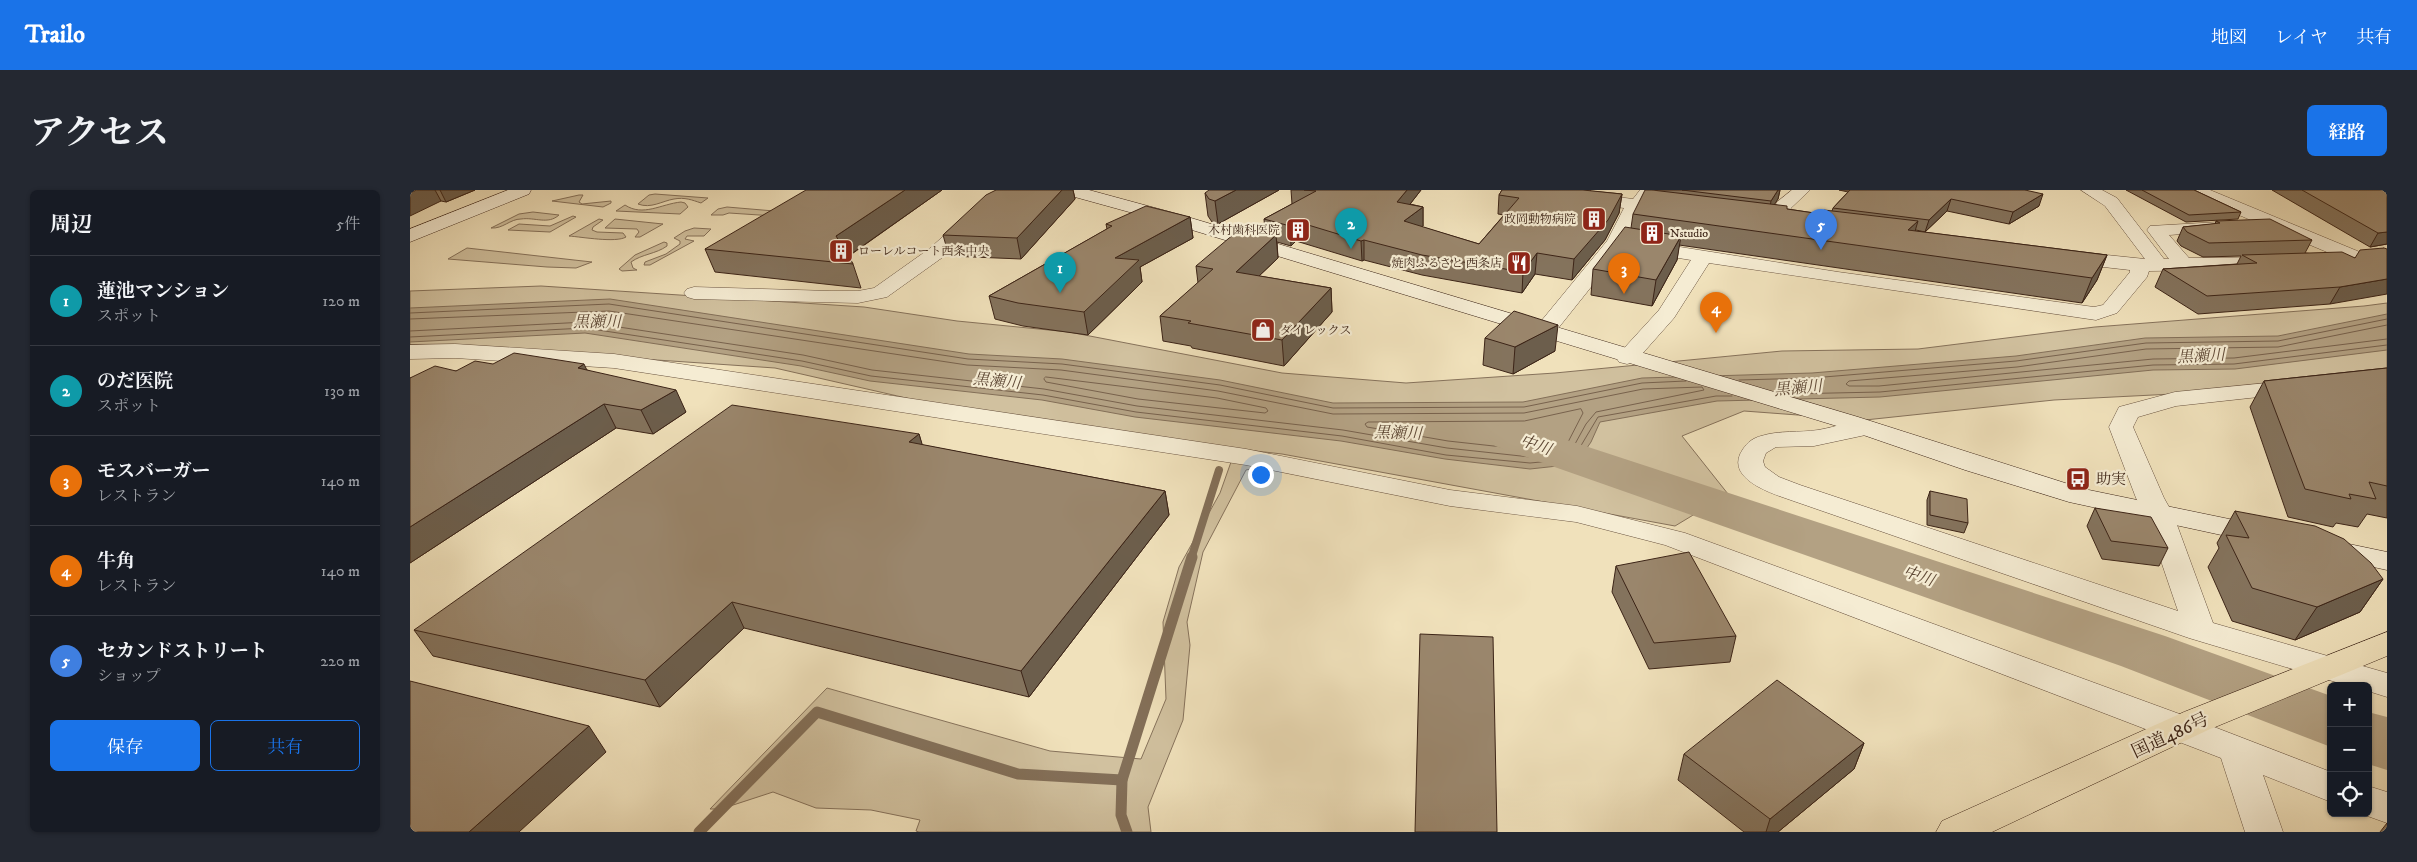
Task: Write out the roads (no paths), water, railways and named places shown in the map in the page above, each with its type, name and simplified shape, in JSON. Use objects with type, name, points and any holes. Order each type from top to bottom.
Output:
[{"type":"highway","name":"国道486号","points":[[1955,832],[2190,725],[2387,643]]},
{"type":"street","points":[[410,236],[523,190]]},
{"type":"street","points":[[694,293],[831,298],[858,297],[880,293],[936,253],[984,209],[1020,190]]},
{"type":"street","points":[[1070,190],[1175,219],[1858,425],[1974,464],[2079,496],[2387,560]]},
{"type":"street","points":[[1520,190],[1643,197],[1692,211]]},
{"type":"street","points":[[1776,222],[1783,206],[1802,190]]},
{"type":"street","points":[[2088,190],[2111,202],[2159,265]]},
{"type":"street","points":[[2195,190],[2278,225],[2369,258],[2323,261]]},
{"type":"street","points":[[1544,331],[1616,243],[1632,209],[1643,197]]},
{"type":"street","points":[[1757,219],[1795,224]]},
{"type":"street","points":[[2183,264],[2156,230],[2278,225]]},
{"type":"street","points":[[1616,243],[1924,291],[2096,314],[2110,310],[2140,273],[2139,265]]},
{"type":"street","points":[[2050,255],[2139,265],[2295,262]]},
{"type":"street","points":[[1628,357],[1667,314],[1703,257]]},
{"type":"street","points":[[410,352],[455,351],[614,361],[1246,458],[1450,498],[1577,514],[1675,539],[2190,725],[2236,750],[2327,785]]},
{"type":"street","points":[[2200,630],[2159,514],[2150,498],[2121,427],[2128,412],[2175,399],[2320,384]]},
{"type":"street","points":[[1858,425],[1814,438],[1782,439],[1764,443],[1756,448],[1751,456],[1752,468],[1764,480],[1791,491],[2322,671],[2387,685]]},
{"type":"street","points":[[2348,553],[2387,570]]},
{"type":"street","points":[[2236,750],[2264,832]]},
{"type":"street","points":[[2372,802],[2387,808]]},
{"type":"water","name":"黒瀬川","points":[[610,299],[969,354],[1062,359],[1220,380],[1333,403],[1523,402],[1642,378],[1812,373],[2016,356],[2145,338],[2278,336],[2387,314],[2387,350],[2235,369],[2153,370],[1880,397],[1717,401],[1600,422],[1591,442],[1576,464],[1530,469],[1445,459],[1341,441],[1135,417],[1042,400],[870,381],[801,366],[585,333],[410,342],[410,308]]},
{"type":"waterway","name":"中川","points":[[1512,436],[2143,651],[2327,720]]},
{"type":"waterway","points":[[1191,559],[1219,470]]},
{"type":"waterway","points":[[1122,780],[1192,557]]},
{"type":"waterway","points":[[699,832],[817,712],[1018,774],[1122,780]]},
{"type":"waterway","name":"中川","points":[[2372,738],[2387,744]]},
{"type":"waterway","points":[[1122,780],[1121,815],[1127,832]]},
{"type":"place","name":"政岡動物病院","points":[[1594,219]]},
{"type":"place","name":"木村歯科医院","points":[[1298,230]]},
{"type":"place","name":"Nstudio","points":[[1652,233]]},
{"type":"place","name":"のだ医院","points":[[1351,249]]},
{"type":"place","name":"セカンドストリート","points":[[1821,250]]},
{"type":"place","name":"ローレルコート西条中央","points":[[841,251]]},
{"type":"place","name":"焼肉ふるさと 西条店","points":[[1519,263]]},
{"type":"place","name":"蓮池マンション","points":[[1060,293]]},
{"type":"place","name":"モスバーガー","points":[[1624,294]]},
{"type":"place","name":"ダイレックス","points":[[1263,330]]},
{"type":"place","name":"牛角","points":[[1716,333]]},
{"type":"place","name":"助実","points":[[2078,479]]}]
